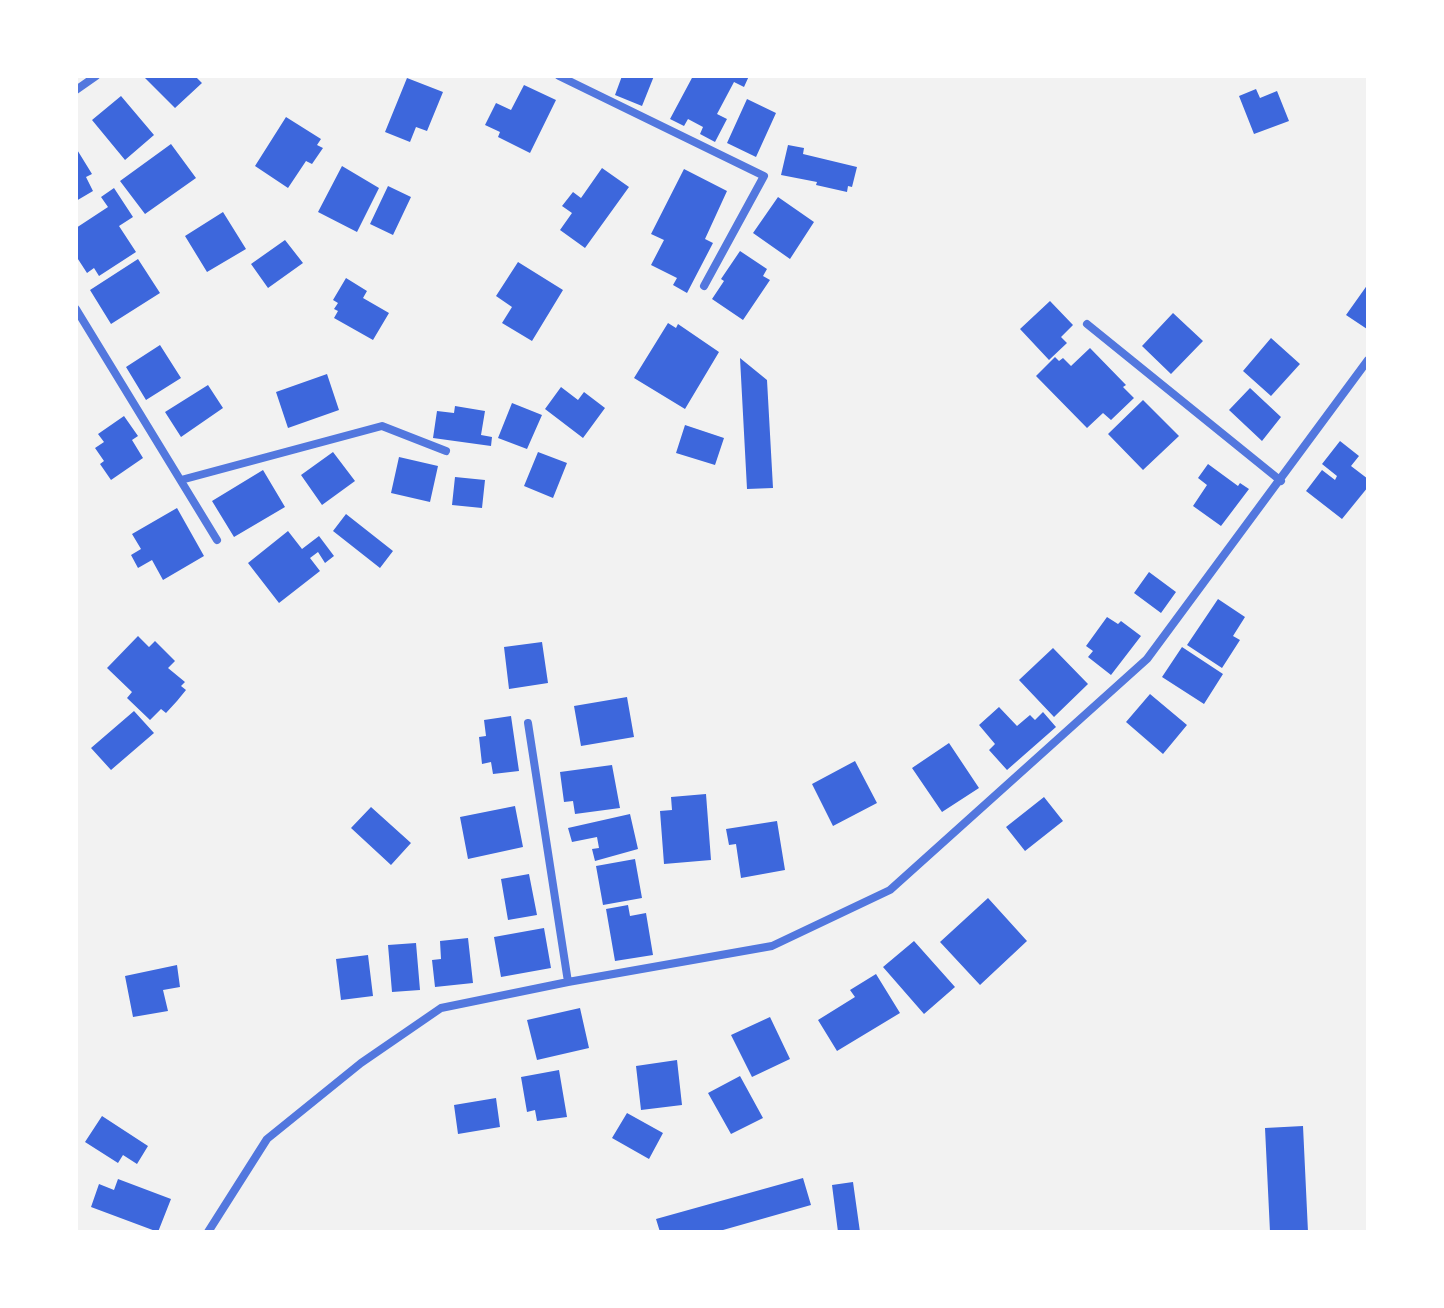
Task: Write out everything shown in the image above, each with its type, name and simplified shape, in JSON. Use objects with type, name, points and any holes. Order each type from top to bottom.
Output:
[{"type":"street","points":[[76,90],[96,76]]},
{"type":"street","points":[[559,76],[764,176],[704,286]]},
{"type":"street","points":[[76,309],[217,540]]},
{"type":"street","points":[[1087,324],[1281,481]]},
{"type":"street","points":[[208,1232],[267,1139],[361,1063],[441,1008],[772,946],[890,890],[1147,659],[1368,360]]},
{"type":"street","points":[[181,480],[382,426],[446,451]]},
{"type":"street","points":[[528,723],[568,982]]},
{"type":"building","points":[[195,76],[202,83],[175,108],[145,78]]},
{"type":"building","points":[[622,76],[654,76],[642,106],[615,95]]},
{"type":"building","points":[[693,76],[749,76],[744,87],[734,82],[717,114],[727,119],[715,142],[700,134],[703,127],[688,119],[684,126],[670,119]]},
{"type":"building","points":[[407,78],[443,92],[427,131],[416,127],[410,142],[385,132]]},
{"type":"building","points":[[524,85],[556,100],[530,153],[498,137],[500,132],[485,125],[496,103],[511,110]]},
{"type":"building","points":[[1256,89],[1260,98],[1277,91],[1289,121],[1254,134],[1239,96]]},
{"type":"building","points":[[121,96],[154,135],[125,160],[92,120]]},
{"type":"building","points":[[747,99],[776,113],[756,157],[727,143]]},
{"type":"building","points":[[286,117],[321,139],[317,145],[323,148],[312,164],[306,161],[288,188],[255,166]]},
{"type":"building","points":[[171,144],[196,178],[145,214],[120,181]]},
{"type":"building","points":[[788,145],[804,148],[803,154],[857,167],[852,187],[848,186],[847,192],[781,175]]},
{"type":"building","points":[[76,148],[92,174],[86,177],[93,191],[76,201]]},
{"type":"building","points":[[342,166],[379,188],[357,232],[318,212]]},
{"type":"building","points":[[602,168],[629,187],[585,248],[560,230],[572,213],[562,206],[573,192],[581,198]]},
{"type":"building","points":[[684,169],[727,191],[705,239],[713,243],[687,293],[673,285],[677,278],[651,265],[664,240],[651,234]]},
{"type":"building","points":[[388,186],[411,197],[393,235],[370,224]]},
{"type":"building","points":[[114,188],[133,217],[119,226],[136,252],[99,276],[94,268],[87,273],[76,256],[76,228],[108,207],[101,197]]},
{"type":"building","points":[[778,197],[814,222],[790,259],[753,233]]},
{"type":"building","points":[[223,212],[246,249],[207,272],[185,236]]},
{"type":"building","points":[[285,240],[303,263],[268,288],[251,264]]},
{"type":"building","points":[[740,251],[767,269],[763,276],[770,280],[743,320],[712,299]]},
{"type":"building","points":[[138,259],[160,293],[111,324],[90,290]]},
{"type":"building","points":[[518,262],[563,290],[532,341],[502,323],[512,307],[496,296]]},
{"type":"building","points":[[346,278],[367,291],[363,298],[389,313],[373,340],[334,318],[338,303],[333,300]]},
{"type":"building","points":[[1368,284],[1368,327],[1367,329],[1346,315]]},
{"type":"building","points":[[1050,301],[1073,325],[1061,337],[1067,343],[1049,360],[1020,329]]},
{"type":"building","points":[[1173,313],[1203,341],[1171,374],[1142,346]]},
{"type":"building","points":[[668,323],[676,328],[678,324],[719,352],[685,409],[634,378]]},
{"type":"building","points":[[1271,338],[1300,364],[1271,396],[1243,371]]},
{"type":"building","points":[[160,345],[181,378],[146,400],[126,367]]},
{"type":"building","points":[[1090,348],[1126,385],[1123,387],[1134,398],[1111,420],[1103,413],[1087,428],[1036,376],[1055,357],[1059,361],[1063,358],[1071,366]]},
{"type":"building","points":[[740,358],[767,380],[773,488],[747,489]]},
{"type":"building","points":[[327,374],[339,410],[288,428],[276,392]]},
{"type":"building","points":[[208,385],[223,408],[181,437],[165,412]]},
{"type":"building","points":[[561,387],[578,400],[584,392],[605,408],[583,438],[545,409]]},
{"type":"building","points":[[1250,388],[1281,417],[1262,441],[1229,410]]},
{"type":"building","points":[[1143,400],[1179,436],[1143,470],[1108,434]]},
{"type":"building","points":[[512,403],[542,415],[527,449],[498,438]]},
{"type":"building","points":[[455,406],[485,411],[481,435],[492,437],[491,446],[433,438],[437,411],[454,413]]},
{"type":"building","points":[[124,416],[138,436],[132,440],[143,458],[111,480],[100,464],[104,461],[95,448],[104,442],[98,434]]},
{"type":"building","points":[[685,425],[724,438],[715,465],[676,453]]},
{"type":"building","points":[[1340,441],[1359,456],[1351,466],[1368,479],[1368,487],[1342,519],[1306,491],[1322,470],[1335,480],[1337,476],[1322,464]]},
{"type":"building","points":[[333,452],[355,481],[322,505],[301,475]]},
{"type":"building","points":[[538,452],[567,463],[553,498],[524,486]]},
{"type":"building","points":[[399,457],[438,466],[430,502],[391,493]]},
{"type":"building","points":[[1208,464],[1238,486],[1240,483],[1249,489],[1221,526],[1193,506],[1207,485],[1198,478]]},
{"type":"building","points":[[263,470],[285,507],[234,537],[212,501]]},
{"type":"building","points":[[455,477],[485,480],[482,508],[452,505]]},
{"type":"building","points":[[177,508],[204,556],[163,580],[152,560],[138,568],[131,555],[141,549],[132,534]]},
{"type":"building","points":[[346,514],[393,551],[380,568],[333,531]]},
{"type":"building","points":[[288,531],[302,549],[319,536],[334,556],[325,563],[318,552],[310,558],[320,571],[279,603],[248,563]]},
{"type":"building","points":[[1149,572],[1176,592],[1161,613],[1134,593]]},
{"type":"building","points":[[1218,599],[1245,617],[1233,636],[1240,640],[1222,668],[1187,645]]},
{"type":"building","points":[[1107,617],[1118,624],[1121,621],[1141,636],[1111,675],[1088,657],[1093,651],[1086,646]]},
{"type":"building","points":[[138,636],[149,647],[155,641],[175,661],[168,668],[185,682],[181,686],[186,690],[166,713],[161,709],[150,720],[127,698],[132,692],[107,668]]},
{"type":"building","points":[[542,642],[548,683],[509,689],[504,647]]},
{"type":"building","points":[[1182,647],[1223,674],[1204,704],[1162,677]]},
{"type":"building","points":[[1053,648],[1088,684],[1054,717],[1019,680]]},
{"type":"building","points":[[1150,694],[1187,725],[1163,754],[1126,722]]},
{"type":"building","points":[[627,697],[634,737],[581,746],[574,706]]},
{"type":"building","points":[[999,707],[1017,726],[1030,715],[1035,720],[1043,712],[1056,727],[1007,770],[989,750],[995,744],[979,725]]},
{"type":"building","points":[[134,711],[154,733],[111,770],[91,748]]},
{"type":"building","points":[[511,716],[519,771],[493,774],[491,762],[482,764],[479,737],[486,736],[484,720]]},
{"type":"building","points":[[949,743],[979,788],[942,812],[912,768]]},
{"type":"building","points":[[855,761],[877,803],[833,826],[812,784]]},
{"type":"building","points":[[612,765],[620,808],[575,814],[573,801],[564,802],[560,772]]},
{"type":"building","points":[[706,794],[711,860],[664,864],[660,811],[672,810],[671,797]]},
{"type":"building","points":[[1044,797],[1063,821],[1025,851],[1006,827]]},
{"type":"building","points":[[515,806],[523,847],[468,859],[460,817]]},
{"type":"building","points":[[371,807],[411,843],[391,865],[351,828]]},
{"type":"building","points":[[630,814],[638,849],[595,861],[592,849],[599,848],[597,837],[572,842],[568,828]]},
{"type":"building","points":[[777,821],[785,870],[741,878],[736,844],[729,845],[726,829]]},
{"type":"building","points":[[635,859],[642,898],[603,905],[596,866]]},
{"type":"building","points":[[529,874],[537,915],[508,920],[501,879]]},
{"type":"building","points":[[988,898],[1027,941],[980,985],[940,942]]},
{"type":"building","points":[[628,905],[630,916],[646,913],[653,955],[615,961],[606,909]]},
{"type":"building","points":[[544,928],[551,968],[501,977],[494,937]]},
{"type":"building","points":[[468,938],[473,983],[435,987],[432,960],[441,959],[440,941]]},
{"type":"building","points":[[914,941],[955,987],[924,1014],[883,967]]},
{"type":"building","points":[[416,943],[420,990],[392,992],[388,945]]},
{"type":"building","points":[[368,955],[373,996],[341,1000],[336,959]]},
{"type":"building","points":[[177,965],[180,987],[163,990],[168,1011],[133,1017],[125,976]]},
{"type":"building","points":[[876,974],[900,1013],[837,1051],[818,1020],[855,997],[850,990]]},
{"type":"building","points":[[580,1008],[589,1048],[537,1060],[527,1020]]},
{"type":"building","points":[[770,1017],[790,1059],[752,1077],[731,1035]]},
{"type":"building","points":[[677,1060],[682,1105],[641,1110],[636,1066]]},
{"type":"building","points":[[559,1070],[567,1117],[537,1121],[535,1110],[527,1112],[521,1077]]},
{"type":"building","points":[[740,1076],[763,1118],[731,1134],[708,1093]]},
{"type":"building","points":[[496,1098],[500,1127],[458,1134],[454,1105]]},
{"type":"building","points":[[627,1113],[663,1133],[649,1159],[612,1138]]},
{"type":"building","points":[[102,1116],[148,1146],[137,1164],[123,1155],[118,1163],[85,1142]]},
{"type":"building","points":[[1303,1126],[1308,1232],[1270,1232],[1265,1128]]},
{"type":"building","points":[[803,1178],[811,1205],[716,1232],[660,1232],[656,1219]]},
{"type":"building","points":[[118,1179],[171,1199],[158,1232],[91,1207],[99,1184],[114,1190]]},
{"type":"building","points":[[853,1182],[860,1232],[838,1232],[832,1185]]}]
